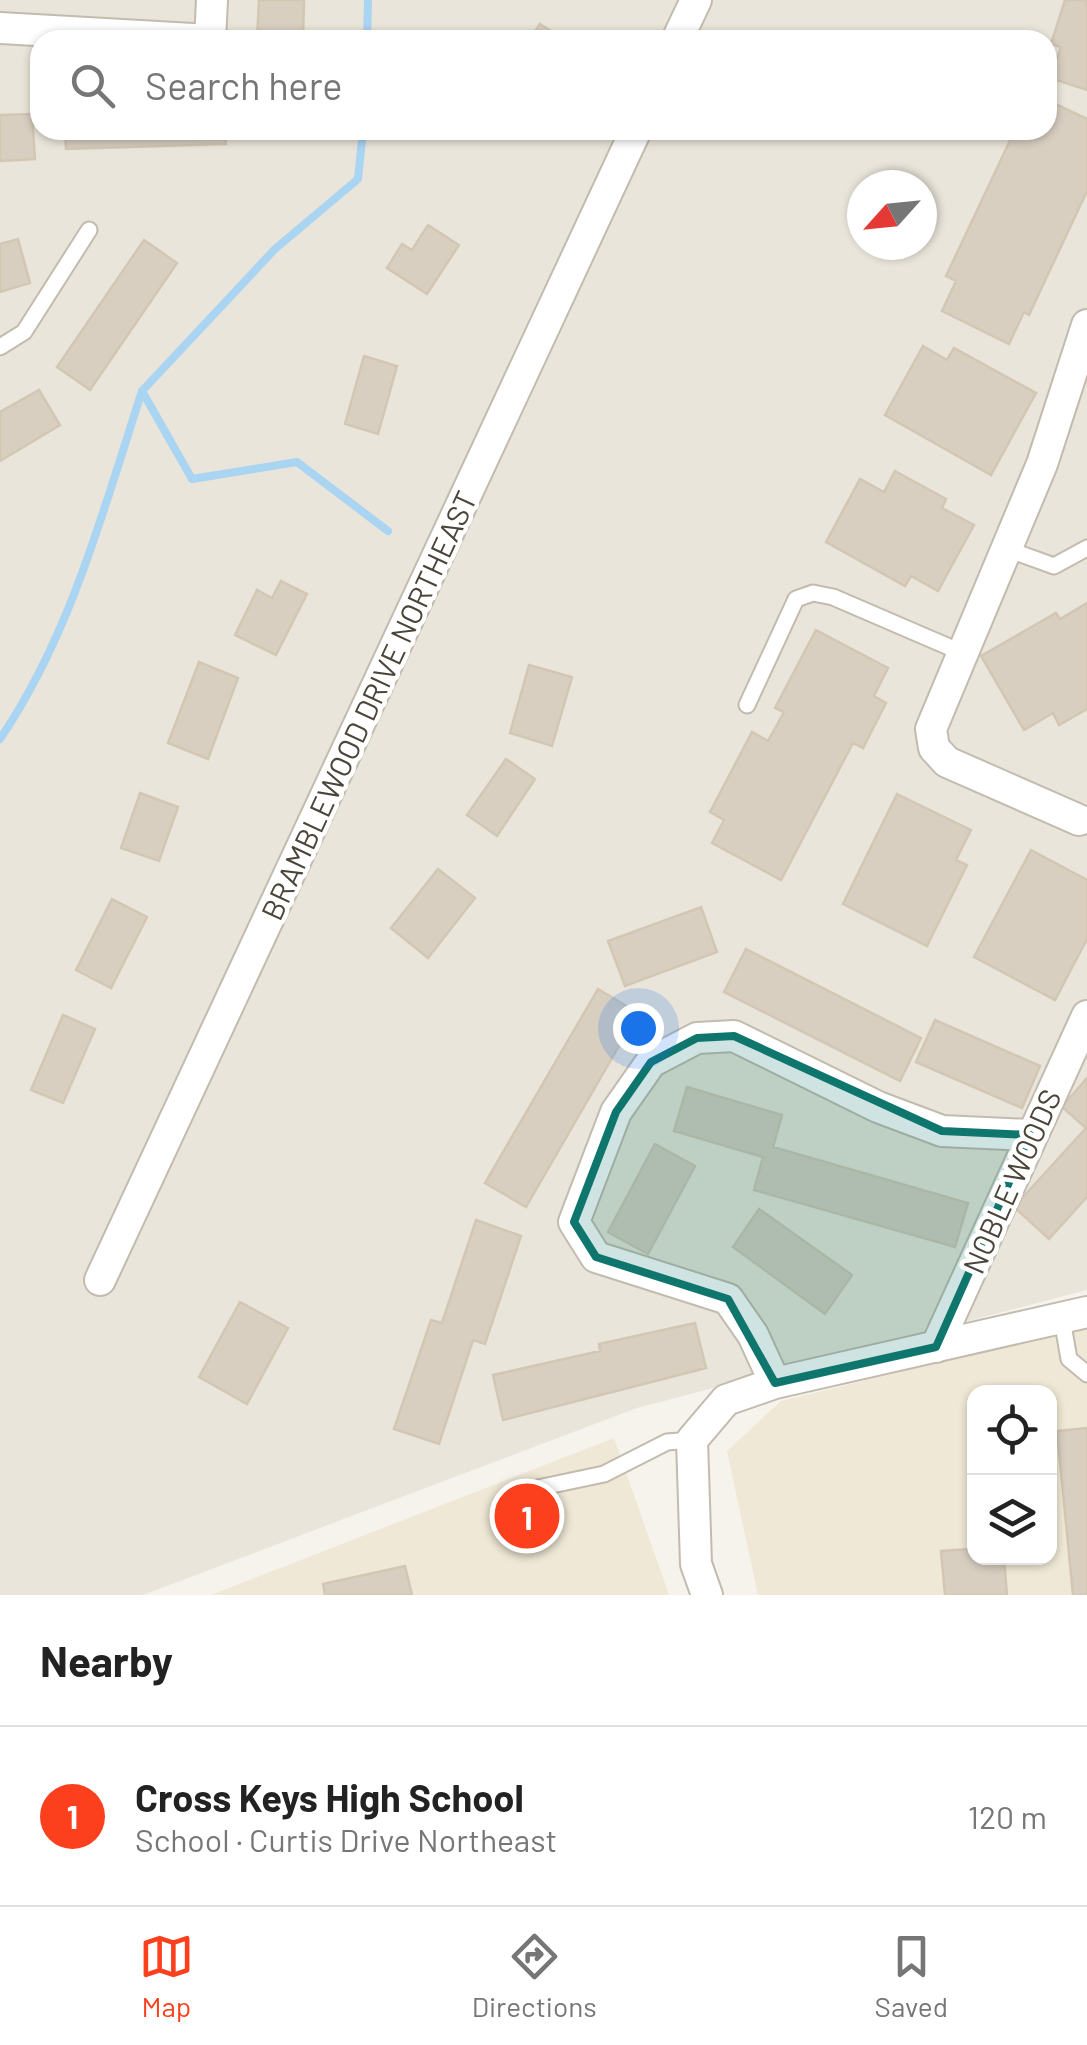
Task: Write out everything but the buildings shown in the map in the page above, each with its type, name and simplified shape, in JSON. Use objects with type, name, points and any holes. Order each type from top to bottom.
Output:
[{"type":"street","points":[[210,30],[212,0]]},
{"type":"street","points":[[682,30],[696,0]]},
{"type":"street","points":[[0,28],[35,30]]},
{"type":"street","name":"BRAMBLEWOOD DRIVE NORTHEAST","points":[[100,1280],[631,140]]},
{"type":"street","points":[[1078,820],[947,762],[934,748],[931,729],[1042,464],[1087,326]]},
{"type":"street","name":"NOBLE WOODS","points":[[936,1347],[1087,1016]]},
{"type":"street","points":[[775,1383],[753,1335],[728,1299],[596,1257],[574,1222],[616,1112],[651,1062],[697,1038],[734,1036],[878,1107],[942,1132],[1030,1134]]},
{"type":"street","points":[[707,1595],[696,1564],[692,1440],[726,1400],[775,1383],[1074,1316]]},
{"type":"lane","points":[[0,347],[24,332],[89,230]]},
{"type":"lane","points":[[1007,550],[1054,566],[1087,548]]},
{"type":"lane","points":[[746,705],[796,599],[813,592],[833,596],[963,653]]},
{"type":"lane","points":[[1074,1316],[1069,1359],[1087,1374]]},
{"type":"lane","points":[[533,1489],[604,1474],[667,1442],[692,1440]]},
{"type":"highlighted area","points":[[734,1036],[942,1131],[1030,1135],[936,1347],[775,1383],[728,1299],[596,1257],[574,1222],[616,1112],[651,1062],[697,1038]]},
{"type":"shaded area","points":[[0,0],[1087,0],[1087,1290],[637,1408],[143,1595],[0,1595]]},
{"type":"shaded area","points":[[1087,1326],[1087,1595],[758,1595],[727,1451],[781,1401]]},
{"type":"shaded area","points":[[614,1438],[669,1595],[211,1595]]},
{"type":"waterway","points":[[367,30],[368,0]]},
{"type":"waterway","points":[[362,140],[358,179],[275,249],[142,391],[192,479],[297,462],[388,531]]},
{"type":"waterway","points":[[0,739],[25,699],[66,614],[142,391]]},
{"type":"place","name":"Cross Keys High School","points":[[527,1516]]}]
